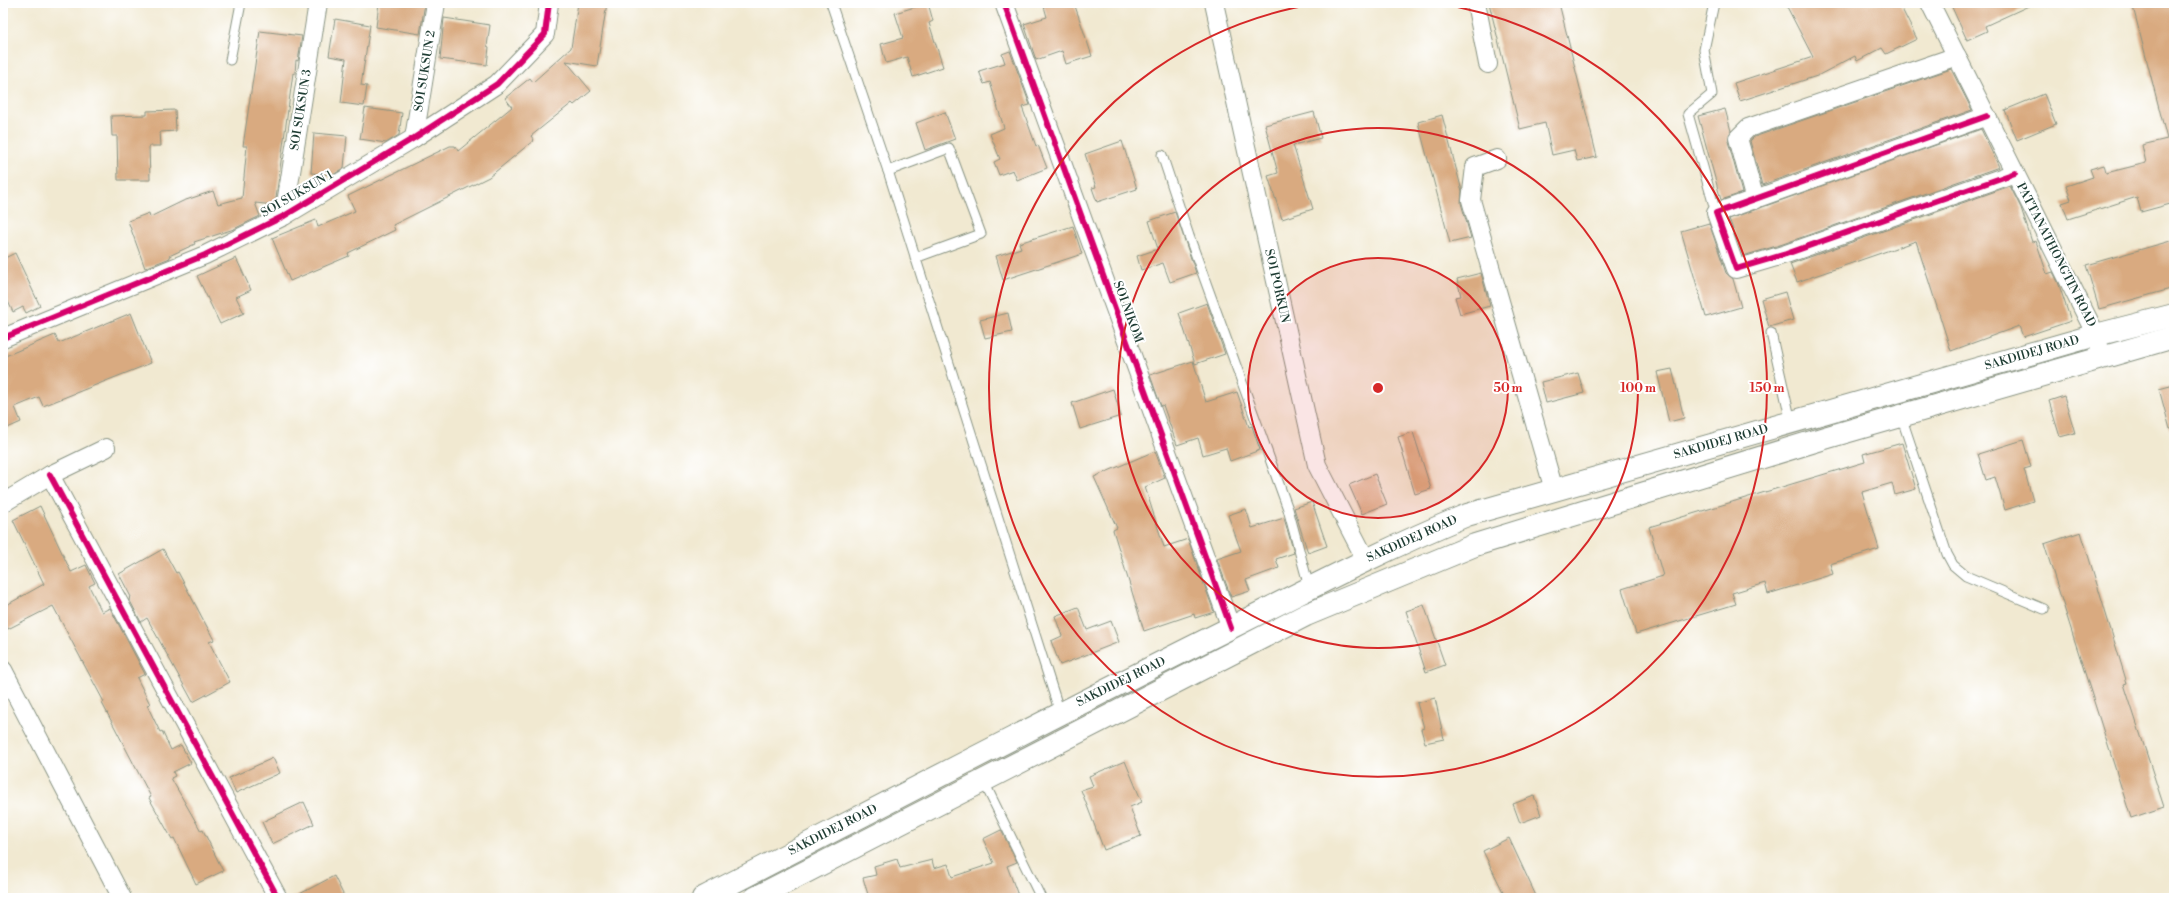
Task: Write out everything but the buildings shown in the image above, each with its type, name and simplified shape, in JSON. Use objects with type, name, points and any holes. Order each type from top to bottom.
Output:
[{"type":"main road","name":"SAKDIDEJ ROAD","points":[[703,898],[1060,713],[1309,587],[1405,540],[1467,515],[2096,335],[2174,315]]},
{"type":"main road","name":"SAKDIDEJ ROAD","points":[[755,898],[1306,615],[1475,545],[1901,416],[2174,337]]},
{"type":"street","name":"SOI SUKSUN 3","points":[[284,216],[318,3]]},
{"type":"street","name":"SOI SUKSUN 2","points":[[414,138],[436,3]]},
{"type":"street","name":"SOI SUKSUN 1","points":[[3,338],[206,255],[284,216],[414,138],[498,84],[545,34],[549,3]]},
{"type":"street","name":"SOI NIKOM","points":[[1004,3],[1230,628]]},
{"type":"street","name":"SOI PORKUN","points":[[1214,3],[1317,465],[1366,560]]},
{"type":"street","points":[[1476,3],[1488,64]]},
{"type":"street","name":"PATTANATHONGTIN ROAD","points":[[1930,3],[2096,335],[2102,357]]},
{"type":"street","points":[[1755,200],[1738,138],[1748,128],[1957,56]]},
{"type":"street","points":[[1987,116],[1716,214],[1736,269],[1786,254],[2015,173]]},
{"type":"street","points":[[1497,159],[1475,167],[1471,200],[1554,490]]},
{"type":"street","points":[[3,503],[50,475],[106,448]]},
{"type":"street","points":[[50,475],[278,898]]},
{"type":"street","points":[[3,670],[122,898]]},
{"type":"lane","points":[[230,60],[241,3]]},
{"type":"lane","points":[[831,3],[888,171],[1060,713]]},
{"type":"lane","points":[[1714,3],[1704,50],[1712,94],[1688,114],[1716,214]]},
{"type":"lane","points":[[888,171],[949,148],[981,234],[915,258]]},
{"type":"lane","points":[[1162,155],[1189,236],[1288,509],[1309,587]]},
{"type":"lane","points":[[1771,333],[1791,422]]},
{"type":"lane","points":[[1901,416],[1947,554],[1953,565],[1966,576],[2044,609]]},
{"type":"lane","points":[[983,780],[1041,898]]},
{"type":"cycle path","points":[[3,338],[205,255],[284,216],[414,138],[497,84],[545,34],[549,3]]},
{"type":"cycle path","points":[[1004,3],[1231,628]]},
{"type":"cycle path","points":[[1987,116],[1716,213],[1736,269],[1786,254],[2015,173]]},
{"type":"cycle path","points":[[50,475],[278,898]]}]
